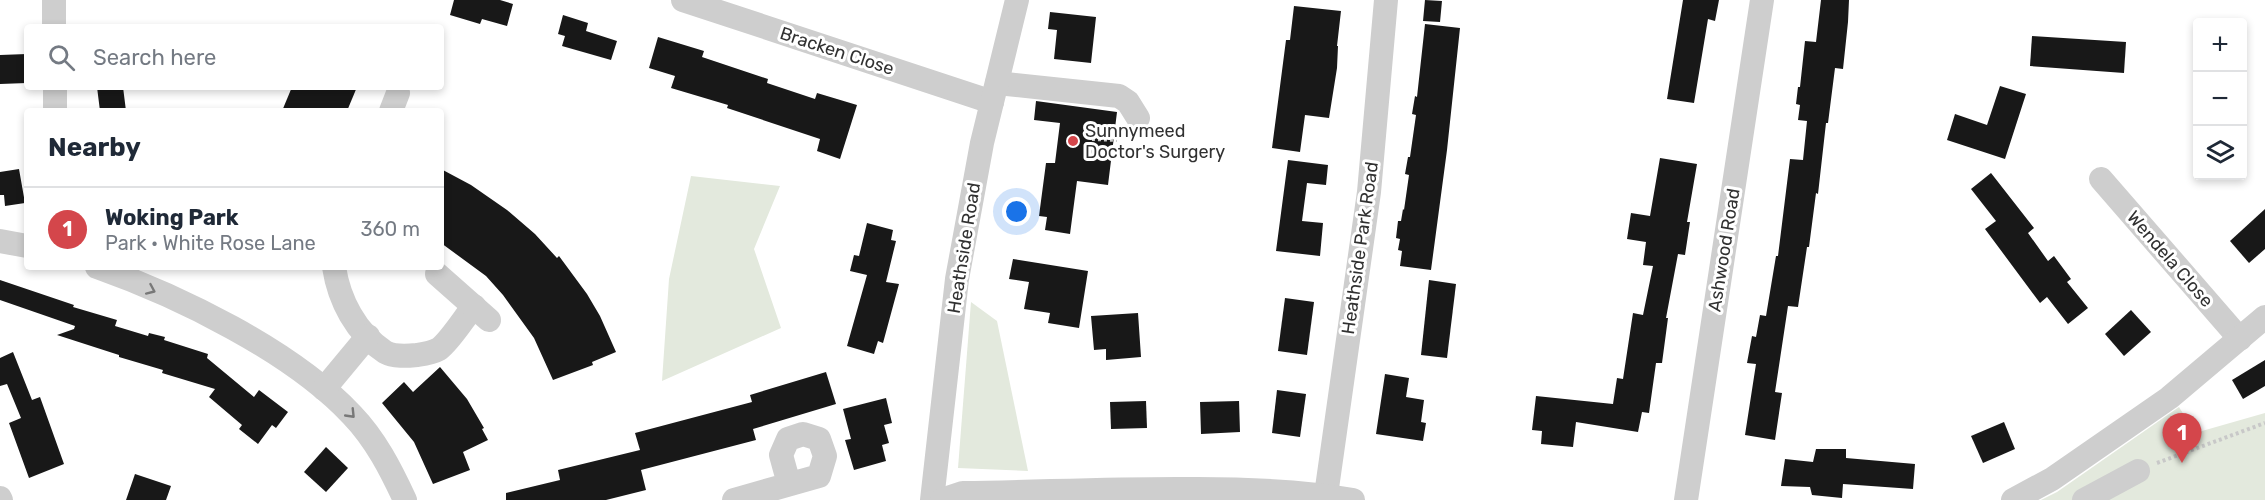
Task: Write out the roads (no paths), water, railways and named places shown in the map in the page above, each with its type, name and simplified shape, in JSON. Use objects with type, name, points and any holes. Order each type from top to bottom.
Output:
[{"type":"street","points":[[54,0],[54,24]]},
{"type":"street","name":"Bracken Close","points":[[683,0],[994,93],[1119,96],[1128,102],[1138,118]]},
{"type":"street","name":"Heathside Road","points":[[932,500],[957,279],[994,93],[1017,0]]},
{"type":"street","name":"Heathside Park Road","points":[[1326,495],[1369,192],[1386,0]]},
{"type":"street","name":"Ashwood Road","points":[[1686,500],[1762,0]]},
{"type":"street","points":[[55,90],[55,108]]},
{"type":"street","name":"Wendela Close","points":[[2101,179],[2240,339]]},
{"type":"street","points":[[0,241],[24,245]]},
{"type":"street","points":[[104,270],[236,330],[324,389],[352,415],[371,438],[383,456],[405,500]]},
{"type":"street","points":[[334,270],[339,294],[353,319],[386,353],[407,357],[439,348],[482,313],[437,274]]},
{"type":"street","points":[[2013,500],[2052,479],[2169,398],[2265,317]]},
{"type":"street","points":[[324,389],[368,336]]},
{"type":"street","points":[[2084,500],[2138,471]]},
{"type":"street","points":[[734,500],[789,484]]},
{"type":"street","points":[[942,500],[963,493],[1116,488],[1236,489],[1326,495],[1353,500]]},
{"type":"place","name":"Sunnymeed Doctor's Surgery","points":[[1073,141]]},
{"type":"place","name":"Woking Park","points":[[2182,463]]}]
